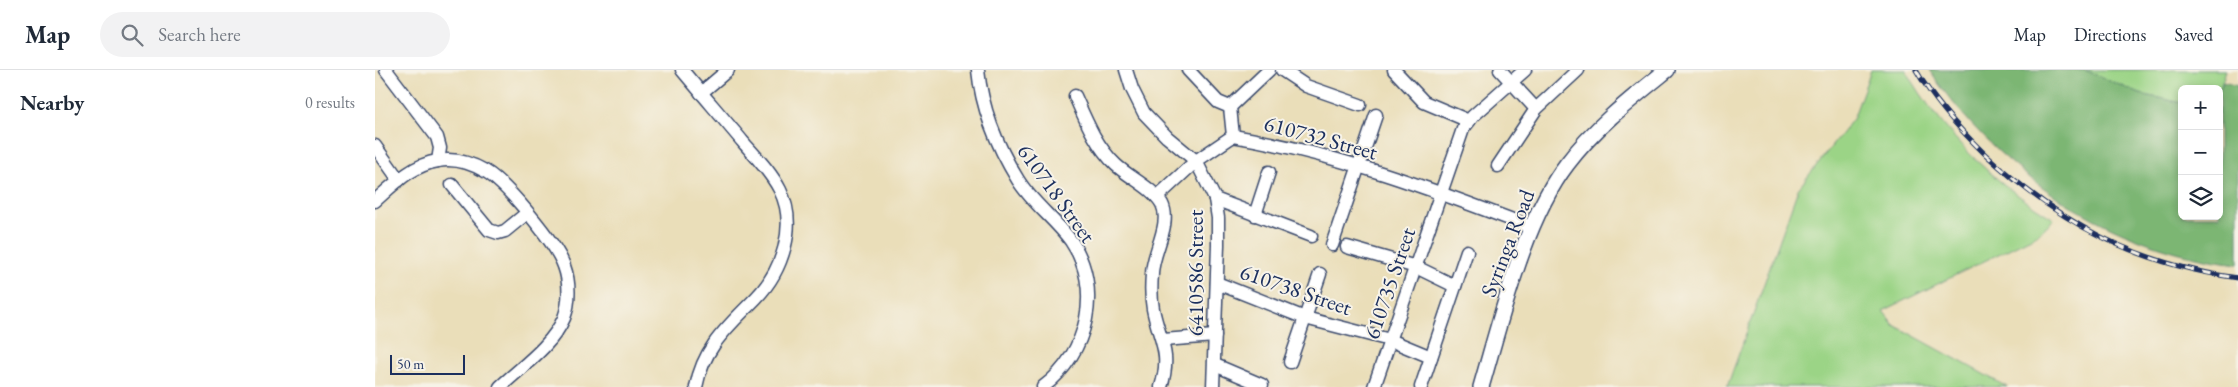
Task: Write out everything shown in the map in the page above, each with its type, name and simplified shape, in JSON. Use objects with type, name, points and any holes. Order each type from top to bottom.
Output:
[{"type":"street","points":[[386,70],[437,137],[440,148],[438,161]]},
{"type":"street","points":[[682,70],[769,172],[781,192],[787,216],[786,242],[778,267],[765,289],[713,343],[703,360],[696,387]]},
{"type":"street","points":[[701,93],[728,70]]},
{"type":"street","name":"610718 Street","points":[[977,70],[987,116],[1008,163],[1037,205],[1070,240],[1084,267],[1089,304],[1086,324],[1068,362],[1057,377],[1043,387]]},
{"type":"street","name":"6410586 Street","points":[[1126,70],[1132,89],[1144,113],[1167,137],[1196,161],[1215,199],[1218,218],[1213,387]]},
{"type":"street","points":[[1188,70],[1219,102],[1231,107]]},
{"type":"street","points":[[1233,136],[1231,107],[1269,70]]},
{"type":"street","points":[[1282,70],[1306,86],[1360,106]]},
{"type":"street","points":[[1500,70],[1536,109]]},
{"type":"street","name":"610735 Street","points":[[1374,387],[1458,140],[1469,121],[1525,70]]},
{"type":"street","points":[[1498,166],[1536,109],[1578,70]]},
{"type":"street","name":"Syringa Road","points":[[1481,387],[1531,228],[1551,188],[1583,143],[1607,120],[1667,70]]},
{"type":"street","points":[[1396,73],[1424,102],[1469,121]]},
{"type":"street","points":[[1075,96],[1091,132],[1108,155],[1129,177],[1157,196],[1163,207],[1165,223],[1154,254],[1151,295],[1153,311],[1163,340],[1165,368],[1161,387]]},
{"type":"street","points":[[1332,245],[1376,115]]},
{"type":"street","name":"610732 Street","points":[[1157,196],[1196,161],[1233,136],[1285,145],[1441,192],[1531,228]]},
{"type":"street","points":[[375,146],[399,180]]},
{"type":"street","points":[[375,200],[413,170],[438,161],[461,161],[486,171],[504,186],[560,256],[567,276],[567,306],[564,318],[548,342],[500,387]]},
{"type":"street","points":[[1255,215],[1269,172]]},
{"type":"street","points":[[452,185],[489,230],[498,234],[505,231],[527,213]]},
{"type":"street","points":[[1215,199],[1311,236]]},
{"type":"street","points":[[1347,248],[1416,267],[1455,286]]},
{"type":"street","points":[[1421,387],[1467,251]]},
{"type":"street","points":[[1290,362],[1321,274]]},
{"type":"street","name":"610738 Street","points":[[1217,283],[1305,318],[1390,340],[1431,358]]},
{"type":"street","points":[[1163,340],[1215,336]]},
{"type":"street","points":[[1215,365],[1262,385]]},
{"type":"green space","points":[[1871,70],[1906,70],[1936,115],[1970,154],[2010,189],[2054,219],[2037,235],[1883,311],[1894,325],[2007,387],[1727,387],[1798,189],[1853,119]]},
{"type":"green space","points":[[1929,70],[2085,70],[2140,94],[2178,102],[2178,220],[2223,220],[2222,85],[2223,82],[2238,86],[2238,264],[2191,256],[2146,242],[2103,224],[2063,201],[2024,173],[1989,142],[1957,108]]},
{"type":"green space","points":[[2085,70],[2226,70],[2221,85],[2178,85],[2178,102],[2140,94]]},
{"type":"railway","points":[[1916,70],[1948,115],[1986,155],[2014,180],[2072,221],[2133,251],[2166,263],[2201,272],[2238,278]]}]
